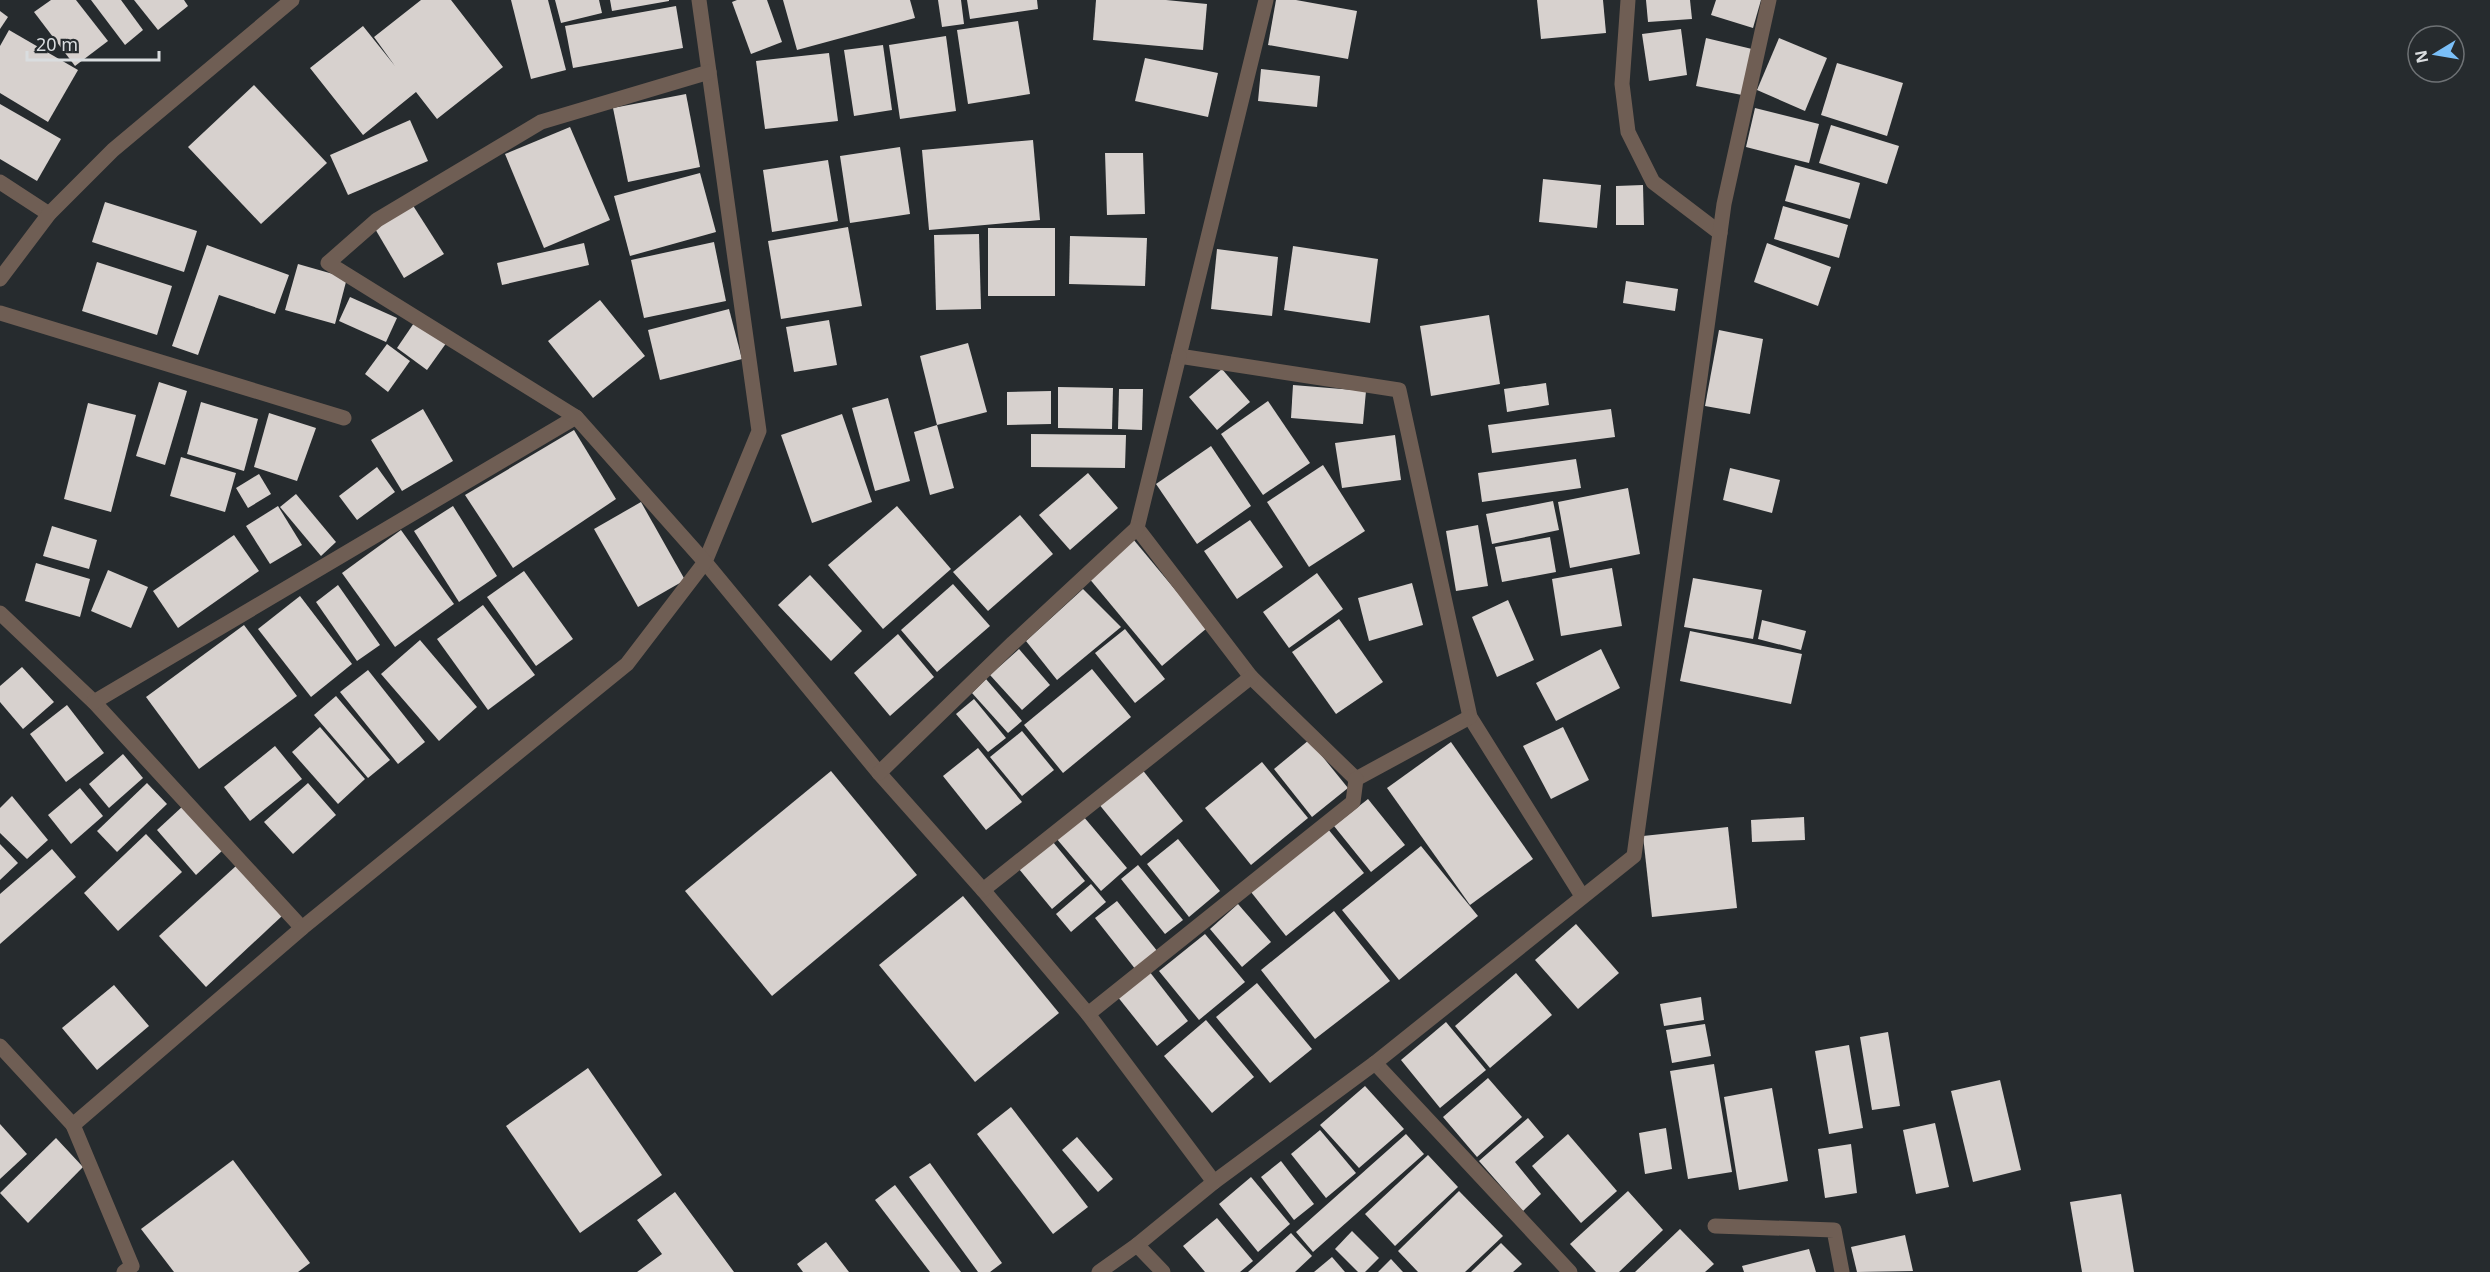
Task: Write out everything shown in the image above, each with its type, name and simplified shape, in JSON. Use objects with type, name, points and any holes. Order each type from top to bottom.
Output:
[{"type":"street","points":[[0,279],[49,214],[112,150],[292,0]]},
{"type":"street","points":[[73,1125],[302,928],[627,664],[705,562],[759,431],[699,0]]},
{"type":"street","points":[[879,773],[1012,644],[1137,528],[1266,0]]},
{"type":"street","points":[[1628,0],[1623,84],[1628,132],[1653,182],[1720,233]]},
{"type":"street","points":[[1099,1272],[1137,1245],[1214,1182],[1375,1063],[1634,856],[1724,204],[1769,0]]},
{"type":"street","points":[[709,72],[541,122],[377,220],[328,263],[576,417],[705,562],[879,773],[983,890],[1088,1014],[1214,1182]]},
{"type":"street","points":[[0,182],[49,214]]},
{"type":"street","points":[[0,313],[344,418]]},
{"type":"street","points":[[1179,356],[1399,390],[1470,717],[1582,896]]},
{"type":"street","points":[[94,702],[576,417]]},
{"type":"street","points":[[1137,528],[1251,677],[1356,779]]},
{"type":"street","points":[[0,613],[94,702],[302,928]]},
{"type":"street","points":[[983,890],[1251,677]]},
{"type":"street","points":[[1356,779],[1470,717]]},
{"type":"street","points":[[1088,1014],[1353,802],[1356,779]]},
{"type":"street","points":[[0,1046],[73,1125],[132,1266],[124,1272]]},
{"type":"street","points":[[1375,1063],[1570,1272]]},
{"type":"street","points":[[1714,1226],[1834,1230],[1842,1272]]},
{"type":"street","points":[[1137,1245],[1163,1272]]},
{"type":"building","points":[[51,0],[76,0],[108,41],[75,66],[34,12]]},
{"type":"building","points":[[91,0],[121,0],[143,30],[125,45]]},
{"type":"building","points":[[134,0],[184,0],[188,6],[158,30]]},
{"type":"building","points":[[421,0],[451,0],[503,67],[437,119],[416,92],[363,135],[310,68],[363,26],[395,66],[374,37]]},
{"type":"building","points":[[511,0],[548,0],[566,70],[531,79]]},
{"type":"building","points":[[555,0],[599,0],[602,13],[561,23]]},
{"type":"building","points":[[610,0],[669,0],[669,1],[612,11]]},
{"type":"building","points":[[767,0],[782,42],[751,54],[732,2]]},
{"type":"building","points":[[783,0],[910,0],[915,18],[797,50]]},
{"type":"building","points":[[938,0],[961,0],[964,24],[942,27]]},
{"type":"building","points":[[967,0],[1037,0],[1038,9],[970,19]]},
{"type":"building","points":[[1096,0],[1166,0],[1207,4],[1203,50],[1093,40]]},
{"type":"building","points":[[1276,0],[1296,0],[1357,11],[1348,59],[1268,45]]},
{"type":"building","points":[[1537,0],[1603,0],[1606,33],[1541,39]]},
{"type":"building","points":[[1646,0],[1690,0],[1692,19],[1648,22]]},
{"type":"building","points":[[1716,0],[1761,0],[1753,28],[1711,15]]},
{"type":"building","points":[[676,6],[683,48],[573,68],[565,26]]},
{"type":"building","points":[[0,11],[8,17],[0,29]]},
{"type":"building","points":[[1018,21],[1030,94],[968,104],[957,30]]},
{"type":"building","points":[[1681,29],[1687,75],[1649,81],[1642,34]]},
{"type":"building","points":[[9,30],[78,70],[48,122],[0,93],[0,46]]},
{"type":"building","points":[[946,36],[956,111],[900,119],[889,45]]},
{"type":"building","points":[[1706,38],[1752,49],[1742,95],[1696,86]]},
{"type":"building","points":[[1779,38],[1827,58],[1805,111],[1757,90]]},
{"type":"building","points":[[883,45],[892,110],[854,116],[844,50]]},
{"type":"building","points":[[829,53],[838,121],[765,129],[756,61]]},
{"type":"building","points":[[1145,58],[1218,73],[1208,117],[1135,101]]},
{"type":"building","points":[[1837,63],[1903,83],[1887,136],[1821,115]]},
{"type":"building","points":[[1261,69],[1320,76],[1317,107],[1258,101]]},
{"type":"building","points":[[254,85],[327,163],[261,224],[188,147]]},
{"type":"building","points":[[686,94],[700,167],[628,182],[613,108]]},
{"type":"building","points":[[0,104],[61,139],[37,181],[0,159]]},
{"type":"building","points":[[1755,108],[1819,124],[1809,163],[1746,147]]},
{"type":"building","points":[[410,120],[428,161],[348,195],[330,155]]},
{"type":"building","points":[[1831,125],[1899,146],[1887,184],[1819,163]]},
{"type":"building","points":[[570,127],[610,220],[544,248],[505,154]]},
{"type":"building","points":[[1033,140],[1040,220],[929,230],[922,150]]},
{"type":"building","points":[[900,147],[910,214],[850,223],[840,156]]},
{"type":"building","points":[[1105,153],[1143,153],[1145,214],[1107,215]]},
{"type":"building","points":[[828,160],[838,221],[772,232],[763,170]]},
{"type":"building","points":[[1795,165],[1860,183],[1850,219],[1785,201]]},
{"type":"building","points":[[700,173],[716,232],[630,256],[614,196]]},
{"type":"building","points":[[1543,179],[1601,185],[1597,228],[1539,222]]},
{"type":"building","points":[[1643,185],[1644,225],[1616,225],[1616,186]]},
{"type":"building","points":[[105,202],[197,231],[184,272],[92,242]]},
{"type":"building","points":[[412,204],[444,254],[404,278],[374,227]]},
{"type":"building","points":[[1783,206],[1848,225],[1839,258],[1774,239]]},
{"type":"building","points":[[848,227],[862,306],[781,319],[768,241]]},
{"type":"building","points":[[988,228],[1055,228],[1055,296],[988,296]]},
{"type":"building","points":[[979,234],[981,309],[936,310],[934,235]]},
{"type":"building","points":[[1070,236],[1147,238],[1145,286],[1069,284]]},
{"type":"building","points":[[714,242],[726,301],[644,318],[631,260]]},
{"type":"building","points":[[584,243],[589,265],[502,285],[497,263]]},
{"type":"building","points":[[1767,243],[1831,267],[1818,306],[1754,282]]},
{"type":"building","points":[[207,245],[289,275],[275,314],[219,295],[198,355],[172,346]]},
{"type":"building","points":[[1293,246],[1378,259],[1370,323],[1284,310]]},
{"type":"building","points":[[1217,249],[1278,257],[1272,316],[1211,309]]},
{"type":"building","points":[[97,262],[172,286],[157,335],[82,311]]},
{"type":"building","points":[[298,264],[347,278],[335,324],[285,310]]},
{"type":"building","points":[[1626,281],[1678,289],[1675,311],[1623,303]]},
{"type":"building","points":[[350,297],[397,318],[386,342],[339,321]]},
{"type":"building","points":[[600,300],[645,356],[593,398],[548,341]]},
{"type":"building","points":[[729,309],[742,359],[660,380],[648,330]]},
{"type":"building","points":[[1489,315],[1500,384],[1431,396],[1420,326]]},
{"type":"building","points":[[416,320],[447,342],[427,370],[397,348]]},
{"type":"building","points":[[829,320],[837,365],[794,372],[786,327]]},
{"type":"building","points":[[1719,330],[1763,339],[1750,414],[1705,406]]},
{"type":"building","points":[[968,343],[987,412],[937,425],[920,356]]},
{"type":"building","points":[[387,344],[410,361],[388,392],[365,374]]},
{"type":"building","points":[[1222,369],[1250,402],[1217,430],[1189,397]]},
{"type":"building","points":[[159,382],[187,391],[165,465],[136,456]]},
{"type":"building","points":[[1546,383],[1549,405],[1507,412],[1504,389]]},
{"type":"building","points":[[1293,385],[1366,391],[1363,424],[1291,418]]},
{"type":"building","points":[[1058,387],[1113,388],[1112,429],[1058,428]]},
{"type":"building","points":[[1119,389],[1143,389],[1142,430],[1118,429]]},
{"type":"building","points":[[1051,391],[1051,424],[1007,425],[1007,392]]},
{"type":"building","points":[[888,398],[910,481],[875,491],[852,408]]},
{"type":"building","points":[[1268,401],[1310,463],[1263,495],[1221,434]]},
{"type":"building","points":[[201,402],[258,419],[244,471],[187,454]]},
{"type":"building","points":[[88,403],[136,415],[111,512],[64,499]]},
{"type":"building","points":[[423,409],[453,461],[402,491],[371,440]]},
{"type":"building","points":[[1611,409],[1615,437],[1492,453],[1488,425]]},
{"type":"building","points":[[269,413],[316,428],[297,481],[254,467]]},
{"type":"building","points":[[842,414],[872,502],[812,523],[781,435]]},
{"type":"building","points":[[937,425],[954,488],[930,495],[914,432]]},
{"type":"building","points":[[574,430],[616,499],[513,568],[465,495]]},
{"type":"building","points":[[1031,434],[1126,435],[1125,468],[1031,467]]},
{"type":"building","points":[[1395,435],[1401,480],[1342,488],[1335,443]]},
{"type":"building","points":[[1211,446],[1251,506],[1197,544],[1156,484]]},
{"type":"building","points":[[181,457],[236,473],[225,512],[170,496]]},
{"type":"building","points":[[1576,459],[1581,488],[1482,502],[1478,473]]},
{"type":"building","points":[[1323,465],[1365,531],[1309,567],[1267,502]]},
{"type":"building","points":[[377,467],[395,492],[357,520],[339,496]]},
{"type":"building","points":[[1730,468],[1780,480],[1772,513],[1723,500]]},
{"type":"building","points":[[1088,473],[1118,508],[1070,550],[1039,515]]},
{"type":"building","points":[[259,474],[271,494],[248,508],[236,488]]},
{"type":"building","points":[[1628,488],[1640,554],[1570,568],[1558,502]]},
{"type":"building","points":[[296,494],[336,542],[321,556],[280,507]]},
{"type":"building","points":[[1553,501],[1559,530],[1492,544],[1486,514]]},
{"type":"building","points":[[641,502],[685,580],[638,607],[594,529]]},
{"type":"building","points":[[278,506],[302,545],[270,564],[246,526]]},
{"type":"building","points":[[453,506],[497,576],[459,602],[414,531]]},
{"type":"building","points":[[897,506],[951,569],[883,629],[828,565]]},
{"type":"building","points":[[1020,515],[1053,554],[988,611],[953,572]]},
{"type":"building","points":[[1250,520],[1283,567],[1237,599],[1204,551]]},
{"type":"building","points":[[1478,525],[1488,586],[1456,591],[1446,531]]},
{"type":"building","points":[[52,526],[97,540],[89,569],[43,556]]},
{"type":"building","points":[[401,530],[454,604],[395,647],[342,573]]},
{"type":"building","points":[[234,535],[259,571],[178,628],[153,591]]},
{"type":"building","points":[[1550,537],[1556,572],[1502,582],[1495,547]]},
{"type":"building","points":[[1133,539],[1207,628],[1162,666],[1088,577]]},
{"type":"building","points":[[36,563],[90,579],[80,617],[25,601]]},
{"type":"building","points":[[1612,568],[1622,626],[1561,636],[1552,579]]},
{"type":"building","points":[[108,570],[148,587],[131,628],[91,611]]},
{"type":"building","points":[[524,571],[573,639],[536,666],[487,597]]},
{"type":"building","points":[[1317,573],[1343,609],[1289,648],[1263,612]]},
{"type":"building","points":[[810,575],[862,631],[831,661],[778,605]]},
{"type":"building","points":[[1693,578],[1762,590],[1753,639],[1684,627]]},
{"type":"building","points":[[1412,583],[1423,625],[1369,641],[1358,598]]},
{"type":"building","points":[[953,584],[990,626],[937,672],[901,630]]},
{"type":"building","points":[[338,585],[380,645],[357,661],[316,602]]},
{"type":"building","points":[[1083,589],[1121,627],[1057,680],[1026,641]]},
{"type":"building","points":[[300,596],[352,664],[311,697],[258,629]]},
{"type":"building","points":[[1508,600],[1534,660],[1497,677],[1472,617]]},
{"type":"building","points":[[483,605],[535,675],[488,710],[437,639]]},
{"type":"building","points":[[1339,619],[1383,682],[1336,714],[1292,652]]},
{"type":"building","points":[[1762,620],[1806,631],[1801,650],[1758,639]]},
{"type":"building","points":[[244,625],[297,696],[199,769],[146,697]]},
{"type":"building","points":[[1125,629],[1165,679],[1135,703],[1095,653]]},
{"type":"building","points":[[1690,631],[1802,654],[1791,704],[1680,681]]},
{"type":"building","points":[[898,634],[934,677],[890,716],[854,673]]},
{"type":"building","points":[[420,640],[477,707],[439,741],[381,674]]},
{"type":"building","points":[[1019,649],[1050,685],[1022,710],[990,675]]},
{"type":"building","points":[[1601,649],[1620,688],[1556,721],[1536,683]]},
{"type":"building","points":[[22,667],[54,702],[23,729],[0,702],[0,686]]},
{"type":"building","points":[[1092,669],[1131,717],[1063,773],[1024,725]]},
{"type":"building","points":[[368,670],[425,742],[398,764],[340,692]]},
{"type":"building","points":[[986,679],[1022,721],[1008,733],[972,693]]},
{"type":"building","points":[[336,696],[390,760],[368,778],[314,715]]},
{"type":"building","points":[[974,699],[1006,738],[988,752],[956,714]]},
{"type":"building","points":[[67,705],[104,753],[66,782],[30,734]]},
{"type":"building","points":[[320,727],[365,779],[338,804],[292,752]]},
{"type":"building","points":[[1563,727],[1589,780],[1551,799],[1523,746]]},
{"type":"building","points":[[1022,731],[1054,770],[1022,796],[990,757]]},
{"type":"building","points":[[1309,740],[1348,788],[1312,817],[1274,769]]},
{"type":"building","points":[[1451,742],[1533,859],[1470,905],[1387,788]]},
{"type":"building","points":[[275,746],[302,779],[250,821],[224,787]]},
{"type":"building","points":[[978,748],[1022,802],[986,830],[943,776]]},
{"type":"building","points":[[123,754],[143,778],[109,808],[89,784]]},
{"type":"building","points":[[1262,762],[1308,818],[1251,865],[1205,808]]},
{"type":"building","points":[[1141,768],[1183,821],[1141,856],[1098,803]]},
{"type":"building","points":[[831,771],[917,875],[772,996],[685,891]]},
{"type":"building","points":[[147,783],[167,804],[117,852],[97,831]]},
{"type":"building","points":[[308,783],[336,815],[293,854],[264,822]]},
{"type":"building","points":[[80,788],[103,816],[71,844],[48,815]]},
{"type":"building","points":[[12,796],[48,840],[27,859],[0,833],[0,808]]},
{"type":"building","points":[[1368,799],[1405,845],[1371,872],[1334,826]]},
{"type":"building","points":[[183,806],[223,850],[196,875],[157,830]]},
{"type":"building","points":[[1083,816],[1127,868],[1101,891],[1056,838]]},
{"type":"building","points":[[1804,817],[1805,840],[1752,842],[1751,820]]},
{"type":"building","points":[[1728,827],[1737,908],[1652,917],[1643,836]]},
{"type":"building","points":[[1328,829],[1364,873],[1286,936],[1251,892]]},
{"type":"building","points":[[146,834],[182,872],[118,931],[84,893]]},
{"type":"building","points":[[1178,839],[1220,891],[1189,917],[1147,864]]},
{"type":"building","points":[[1053,842],[1085,881],[1052,909],[1019,869]]},
{"type":"building","points":[[0,844],[18,863],[0,880]]},
{"type":"building","points":[[1421,846],[1478,916],[1399,980],[1342,910]]},
{"type":"building","points":[[52,849],[76,877],[0,944],[0,894]]},
{"type":"building","points":[[1138,865],[1183,920],[1165,934],[1121,879]]},
{"type":"building","points":[[236,866],[282,916],[206,987],[159,936]]},
{"type":"building","points":[[1091,884],[1106,902],[1071,932],[1056,914]]},
{"type":"building","points":[[963,896],[1059,1013],[975,1082],[879,965]]},
{"type":"building","points":[[1117,901],[1158,952],[1136,970],[1095,918]]},
{"type":"building","points":[[1238,904],[1271,942],[1242,967],[1210,929]]},
{"type":"building","points":[[1334,911],[1390,981],[1315,1039],[1261,970]]},
{"type":"building","points":[[1576,924],[1619,973],[1578,1009],[1535,960]]},
{"type":"building","points":[[1205,934],[1245,982],[1199,1020],[1159,971]]},
{"type":"building","points":[[1149,971],[1188,1021],[1157,1046],[1117,996]]},
{"type":"building","points":[[1516,973],[1552,1015],[1490,1068],[1455,1026]]},
{"type":"building","points":[[1257,983],[1312,1049],[1270,1083],[1216,1017]]},
{"type":"building","points":[[114,985],[149,1026],[97,1070],[62,1028]]},
{"type":"building","points":[[1701,997],[1704,1020],[1664,1026],[1660,1004]]},
{"type":"building","points":[[1206,1020],[1254,1077],[1212,1113],[1164,1056]]},
{"type":"building","points":[[1446,1022],[1486,1070],[1440,1108],[1401,1060]]},
{"type":"building","points":[[1705,1024],[1711,1056],[1672,1063],[1666,1030]]},
{"type":"building","points":[[1888,1032],[1900,1106],[1872,1110],[1860,1037]]},
{"type":"building","points":[[1849,1045],[1863,1128],[1829,1134],[1815,1051]]},
{"type":"building","points":[[1714,1064],[1732,1172],[1688,1179],[1670,1071]]},
{"type":"building","points":[[588,1068],[662,1175],[580,1233],[506,1126]]},
{"type":"building","points":[[1488,1078],[1522,1117],[1477,1157],[1443,1117]]},
{"type":"building","points":[[2000,1080],[2021,1170],[1973,1182],[1951,1091]]},
{"type":"building","points":[[1365,1086],[1404,1129],[1359,1168],[1320,1125]]},
{"type":"building","points":[[1772,1088],[1788,1181],[1739,1190],[1724,1097]]},
{"type":"building","points":[[1011,1107],[1088,1207],[1053,1234],[977,1134]]},
{"type":"building","points":[[1528,1118],[1544,1137],[1515,1162],[1541,1194],[1523,1211],[1479,1161]]},
{"type":"building","points":[[1935,1123],[1949,1187],[1916,1194],[1903,1130]]},
{"type":"building","points":[[0,1124],[27,1154],[0,1179]]},
{"type":"building","points":[[1666,1128],[1672,1169],[1645,1174],[1639,1133]]},
{"type":"building","points":[[1320,1130],[1356,1173],[1326,1198],[1291,1154]]},
{"type":"building","points":[[1406,1134],[1424,1154],[1313,1252],[1296,1232]]},
{"type":"building","points":[[1568,1134],[1617,1191],[1581,1223],[1532,1166]]},
{"type":"building","points":[[1077,1137],[1113,1179],[1098,1192],[1062,1150]]},
{"type":"building","points":[[56,1138],[83,1167],[28,1223],[0,1193]]},
{"type":"building","points":[[1851,1144],[1857,1193],[1825,1198],[1818,1149]]},
{"type":"building","points":[[1428,1155],[1458,1187],[1395,1246],[1365,1214]]},
{"type":"building","points":[[233,1160],[310,1263],[298,1272],[174,1272],[141,1229]]},
{"type":"building","points":[[1281,1161],[1314,1204],[1294,1220],[1261,1177]]},
{"type":"building","points":[[930,1163],[1002,1263],[990,1272],[978,1272],[909,1177]]},
{"type":"building","points":[[1251,1177],[1290,1224],[1258,1252],[1219,1204]]},
{"type":"building","points":[[895,1185],[961,1272],[930,1272],[875,1200]]},
{"type":"building","points":[[1459,1191],[1503,1236],[1465,1272],[1418,1272],[1398,1251]]},
{"type":"building","points":[[1628,1191],[1663,1230],[1619,1272],[1596,1272],[1570,1244]]},
{"type":"building","points":[[675,1192],[734,1272],[637,1272],[662,1254],[637,1220]]},
{"type":"building","points":[[2121,1194],[2134,1272],[2082,1272],[2070,1202]]},
{"type":"building","points":[[1217,1218],[1253,1261],[1240,1272],[1205,1272],[1183,1246]]},
{"type":"building","points":[[1680,1229],[1714,1264],[1705,1272],[1635,1272]]},
{"type":"building","points":[[1352,1231],[1379,1258],[1365,1272],[1358,1272],[1335,1249]]},
{"type":"building","points":[[1291,1233],[1312,1256],[1295,1272],[1248,1272]]},
{"type":"building","points":[[1905,1235],[1913,1271],[1857,1272],[1851,1247]]},
{"type":"building","points":[[826,1242],[849,1272],[803,1272],[797,1264]]},
{"type":"building","points":[[1501,1243],[1522,1264],[1513,1272],[1471,1272]]},
{"type":"building","points":[[1809,1249],[1816,1272],[1744,1272],[1742,1266]]},
{"type":"building","points":[[1332,1257],[1345,1272],[1314,1272]]},
{"type":"building","points":[[1391,1259],[1403,1272],[1378,1272]]}]
